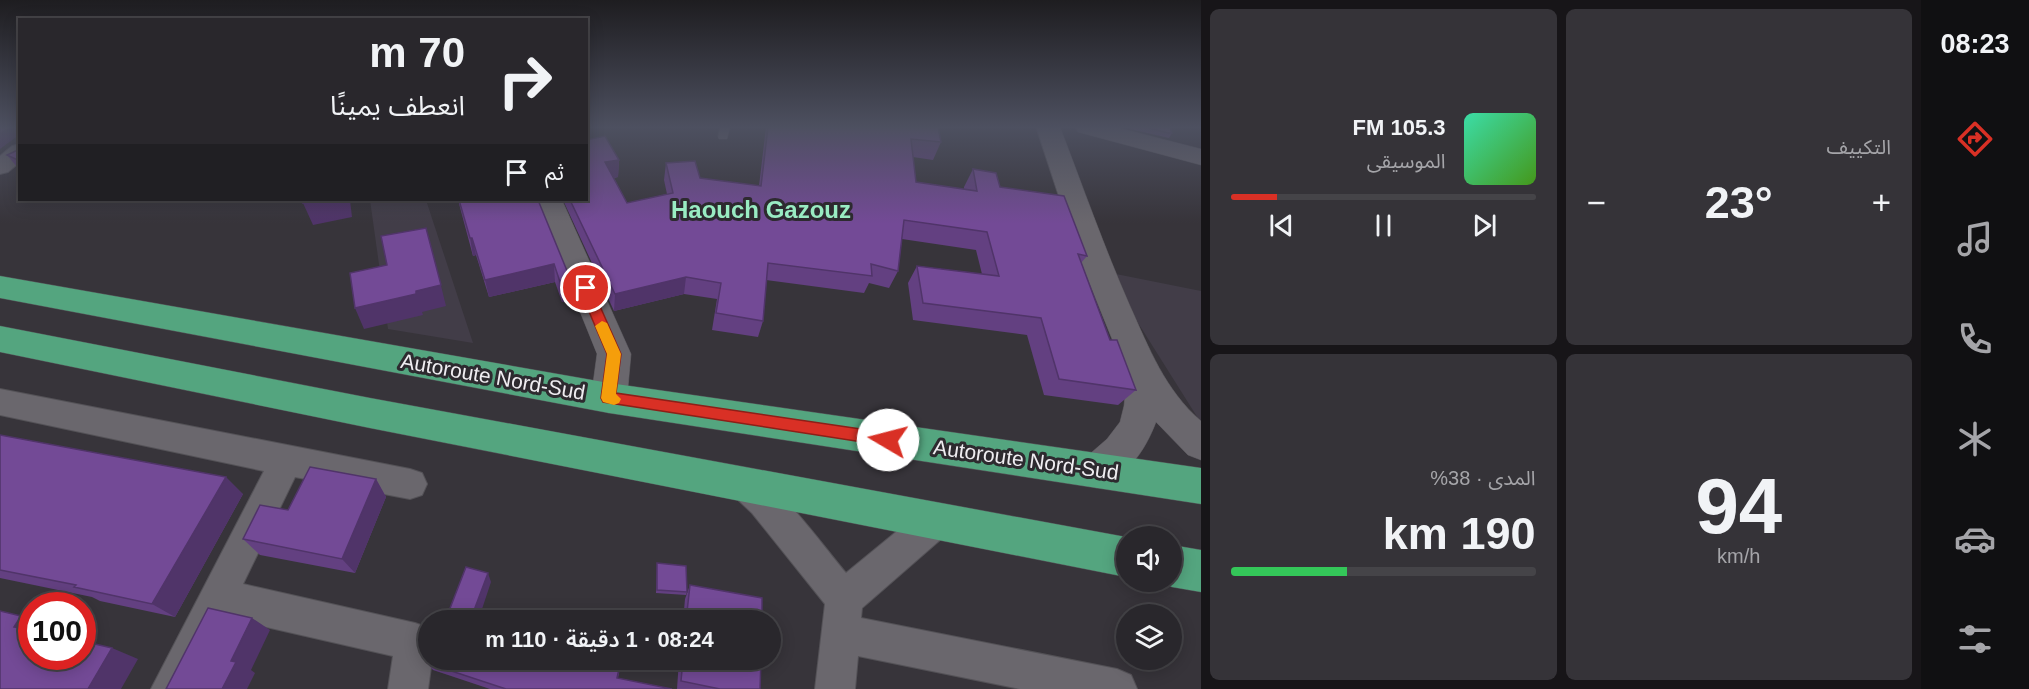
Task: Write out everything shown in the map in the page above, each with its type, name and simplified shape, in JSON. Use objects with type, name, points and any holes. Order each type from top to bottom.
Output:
[{"type":"highway","name":"Autoroute Nord-Sud","points":[[0,287],[609,398],[1201,486]]},
{"type":"highway","points":[[0,339],[747,486],[1116,555]]},
{"type":"highway","points":[[1182,568],[1201,571]]},
{"type":"street","points":[[1059,159],[1093,255],[1144,375],[1166,408],[1201,444]]},
{"type":"street","points":[[548,201],[614,354],[609,398]]},
{"type":"street","points":[[1097,471],[1117,456],[1131,439],[1145,398],[1144,375]]},
{"type":"street","points":[[0,402],[410,484]]},
{"type":"street","points":[[171,689],[286,461]]},
{"type":"street","points":[[747,486],[764,502],[842,616],[1118,689]]},
{"type":"street","points":[[835,689],[842,616],[936,521]]},
{"type":"street","points":[[218,597],[415,642],[408,689]]},
{"type":"shaded area","points":[[370,201],[426,201],[473,343],[388,329]]},
{"type":"shaded area","points":[[1106,272],[1201,291],[1201,423]]},
{"type":"building","points":[[588,159],[619,159],[605,162],[627,203],[673,193],[666,163],[695,161],[700,178],[761,186],[764,159],[913,159],[916,182],[977,191],[973,169],[996,173],[1000,187],[1064,196],[1087,256],[1078,254],[1110,340],[1117,340],[1136,390],[1059,379],[1041,318],[923,303],[917,266],[999,276],[987,232],[904,220],[898,271],[871,264],[872,276],[768,263],[763,321],[716,313],[721,283],[686,277],[615,294],[570,201],[588,201]]},
{"type":"building","points":[[459,201],[538,201],[572,283],[561,285],[554,264],[485,280],[472,238],[470,238]]},
{"type":"building","points":[[426,228],[441,285],[416,291],[416,294],[355,308],[350,273],[387,265],[381,236]]},
{"type":"building","points":[[0,435],[226,477],[152,604],[74,587],[76,585],[0,570]]},
{"type":"building","points":[[310,467],[376,479],[342,559],[243,539],[260,505],[288,510]]},
{"type":"building","points":[[657,563],[686,566],[687,592],[657,590]]},
{"type":"building","points":[[466,567],[488,573],[474,610],[449,610]]},
{"type":"building","points":[[690,585],[762,598],[762,610],[687,610]]},
{"type":"building","points":[[208,608],[252,618],[231,661],[236,662],[222,689],[166,689]]},
{"type":"building","points":[[0,611],[18,615],[14,627],[18,628],[18,670],[96,670],[96,644],[112,648],[88,689],[0,689]]},
{"type":"building","points":[[448,670],[619,670],[617,678],[672,689],[506,689]]},
{"type":"building","points":[[682,670],[761,670],[760,689],[720,689],[681,681]]},
{"type":"slow traffic","points":[[602,326],[614,354],[609,398],[614,399]]},
{"type":"district","name":"Haouch Gazouz","points":[[761,210]]},
{"type":"route","points":[[586,288],[614,354],[609,398],[888,440]]}]
